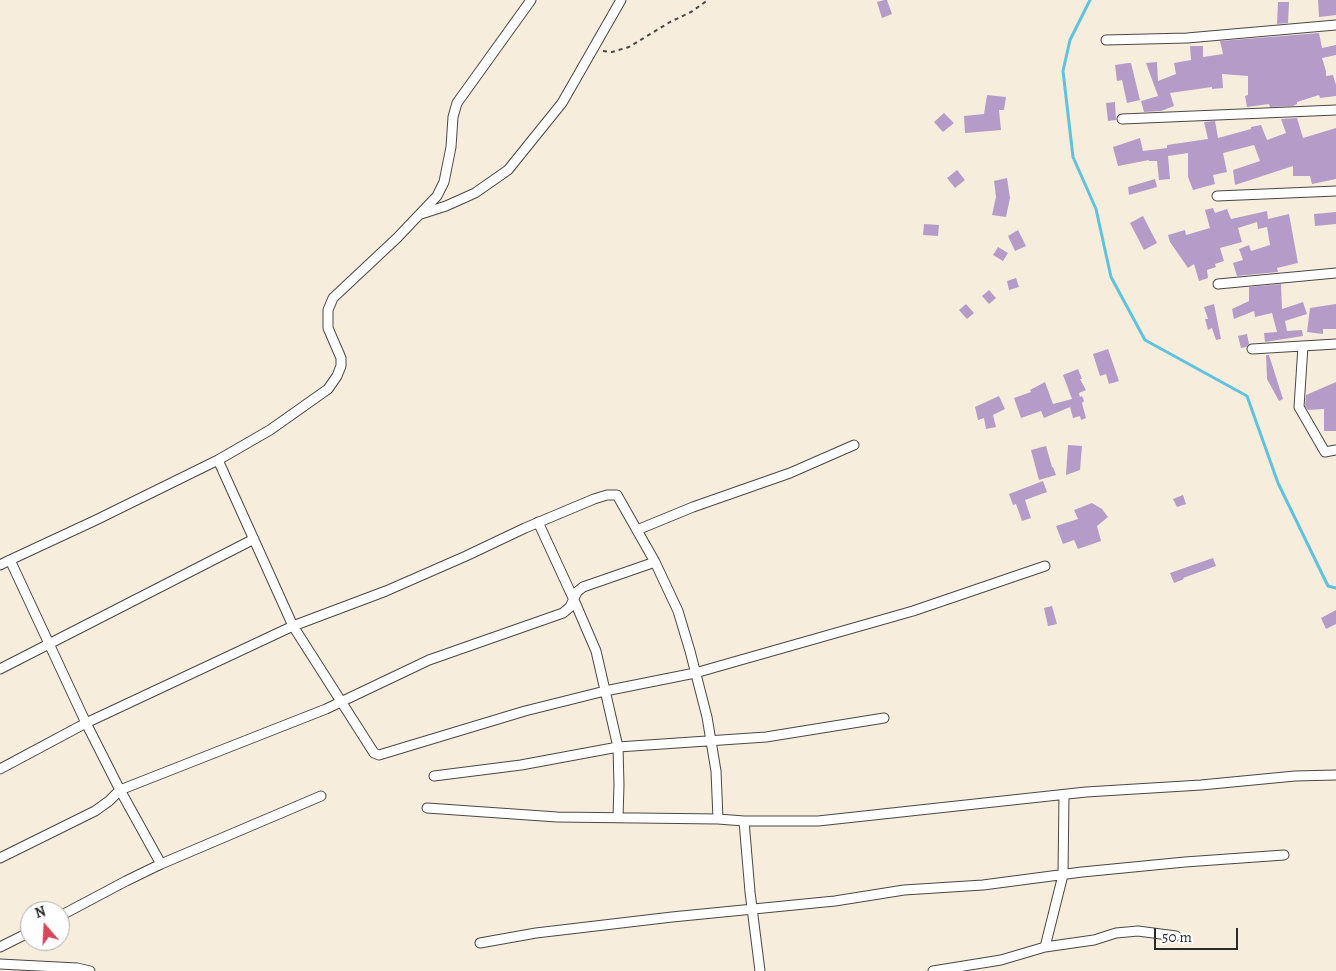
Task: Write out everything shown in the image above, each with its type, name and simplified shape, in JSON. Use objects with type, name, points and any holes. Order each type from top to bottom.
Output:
[{"type":"street","points":[[0,565],[218,460],[270,430],[328,389],[341,366],[341,358],[328,328],[328,310],[333,298],[397,238],[437,196],[444,182],[451,148],[453,117],[457,103],[531,0]]},
{"type":"street","points":[[419,215],[475,193],[508,170],[562,103],[621,0]]},
{"type":"street","points":[[1106,40],[1186,38],[1336,26]]},
{"type":"street","points":[[1122,119],[1336,110]]},
{"type":"street","points":[[1217,196],[1336,191]]},
{"type":"street","points":[[1218,284],[1336,273]]},
{"type":"street","points":[[1252,349],[1336,344]]},
{"type":"street","points":[[1303,346],[1299,406],[1325,452],[1336,450]]},
{"type":"street","points":[[637,530],[693,507],[790,473],[854,445]]},
{"type":"street","points":[[218,460],[293,626],[374,753],[379,755],[525,711],[605,691],[695,673],[912,611],[1045,566]]},
{"type":"street","points":[[0,770],[86,723],[293,626],[386,591],[538,522],[594,499],[608,495],[617,495],[655,562],[678,611],[703,698],[716,771],[718,819]]},
{"type":"street","points":[[538,522],[596,651],[618,747],[618,818]]},
{"type":"street","points":[[0,669],[254,539]]},
{"type":"street","points":[[10,560],[86,723],[161,864]]},
{"type":"street","points":[[0,858],[95,811],[120,790],[341,702],[429,660],[562,614],[570,607],[577,592],[583,587],[655,562]]},
{"type":"street","points":[[434,776],[521,765],[618,747],[766,737],[884,718]]},
{"type":"street","points":[[427,808],[557,817],[818,821],[1064,794],[1201,785],[1295,776],[1336,775]]},
{"type":"street","points":[[1045,947],[1063,875],[1064,794]]},
{"type":"street","points":[[70,911],[161,864],[321,796]]},
{"type":"street","points":[[744,821],[760,971]]},
{"type":"street","points":[[480,943],[536,933],[835,901],[904,890],[983,885],[1185,862],[1284,855]]},
{"type":"street","points":[[933,971],[1001,960],[1045,947],[1094,940],[1116,933],[1138,932],[1176,936]]},
{"type":"street","points":[[0,947],[20,937]]},
{"type":"street","points":[[0,964],[77,968],[90,971]]},
{"type":"path","points":[[593,50],[612,52],[629,47],[670,22],[691,12],[708,0]]},
{"type":"building","points":[[887,0],[892,14],[882,18],[877,2]]},
{"type":"building","points":[[1318,0],[1336,0],[1336,15],[1319,17]]},
{"type":"building","points":[[1278,2],[1289,2],[1288,23],[1277,24]]},
{"type":"building","points":[[1319,33],[1322,48],[1336,45],[1336,55],[1322,58],[1326,76],[1333,75],[1336,85],[1336,96],[1320,98],[1319,95],[1297,102],[1293,106],[1270,107],[1269,104],[1247,107],[1245,96],[1248,95],[1248,76],[1222,74],[1223,88],[1212,89],[1212,87],[1170,93],[1174,106],[1161,111],[1144,112],[1141,101],[1158,96],[1146,63],[1157,62],[1158,81],[1176,74],[1174,63],[1191,60],[1190,46],[1203,46],[1203,57],[1223,54],[1220,41]]},
{"type":"building","points":[[1131,63],[1140,100],[1127,103],[1122,80],[1117,81],[1115,65]]},
{"type":"building","points":[[987,95],[1006,97],[1004,110],[999,110],[1001,130],[965,133],[964,116],[984,114]]},
{"type":"building","points":[[1115,102],[1116,120],[1108,121],[1106,103]]},
{"type":"building","points":[[944,113],[954,123],[943,132],[934,122]]},
{"type":"building","points":[[1297,118],[1303,138],[1336,128],[1336,179],[1312,184],[1310,176],[1293,176],[1293,166],[1235,185],[1233,170],[1260,161],[1254,145],[1223,153],[1227,172],[1213,175],[1215,184],[1193,190],[1188,177],[1188,153],[1168,156],[1170,179],[1159,180],[1157,161],[1149,160],[1118,166],[1113,147],[1140,138],[1143,151],[1167,148],[1167,145],[1208,139],[1204,122],[1215,121],[1218,138],[1261,125],[1267,140],[1286,133],[1281,119]]},
{"type":"building","points":[[957,170],[965,180],[955,188],[947,178]]},
{"type":"building","points":[[1007,178],[1010,198],[1006,217],[992,215],[996,197],[994,181]]},
{"type":"building","points":[[1155,179],[1157,187],[1129,195],[1128,187]]},
{"type":"building","points":[[1213,208],[1215,213],[1227,209],[1231,219],[1267,211],[1268,219],[1289,214],[1298,263],[1277,268],[1278,272],[1237,276],[1233,263],[1243,260],[1239,249],[1249,245],[1251,251],[1270,245],[1267,227],[1258,229],[1257,222],[1238,228],[1242,242],[1220,248],[1224,261],[1215,264],[1216,267],[1207,270],[1208,278],[1199,281],[1194,264],[1188,268],[1170,242],[1168,235],[1185,230],[1186,235],[1210,228],[1205,210]]},
{"type":"building","points":[[1336,212],[1336,224],[1315,226],[1314,214]]},
{"type":"building","points":[[1143,216],[1157,243],[1144,250],[1130,223]]},
{"type":"building","points":[[924,224],[939,225],[938,236],[923,235]]},
{"type":"building","points":[[1018,230],[1026,246],[1015,251],[1008,236]]},
{"type":"building","points":[[998,247],[1008,253],[1003,261],[993,255]]},
{"type":"building","points":[[1016,278],[1019,287],[1009,290],[1007,281]]},
{"type":"building","points":[[1281,284],[1282,309],[1303,302],[1307,314],[1285,321],[1287,331],[1302,330],[1303,336],[1265,342],[1264,333],[1277,332],[1272,313],[1255,317],[1254,311],[1234,319],[1232,309],[1249,301],[1249,287]]},
{"type":"building","points":[[989,290],[996,298],[989,304],[982,296]]},
{"type":"building","points":[[966,304],[974,313],[967,319],[959,310]]},
{"type":"building","points":[[1214,304],[1221,339],[1216,340],[1212,328],[1208,330],[1205,319],[1208,319],[1204,307]]},
{"type":"building","points":[[1336,304],[1336,329],[1323,329],[1323,334],[1307,332],[1310,308]]},
{"type":"building","points":[[1247,334],[1249,344],[1241,348],[1238,336]]},
{"type":"building","points":[[1108,349],[1119,381],[1109,384],[1106,374],[1100,376],[1093,354]]},
{"type":"building","points":[[1266,355],[1269,355],[1283,399],[1279,401],[1267,379]]},
{"type":"building","points":[[1078,369],[1082,379],[1080,379],[1086,390],[1079,393],[1084,401],[1082,403],[1086,418],[1081,420],[1080,416],[1073,418],[1070,407],[1044,418],[1041,411],[1021,418],[1014,398],[1031,392],[1030,390],[1045,382],[1053,404],[1072,399],[1063,375]]},
{"type":"building","points":[[1336,382],[1336,431],[1324,431],[1324,409],[1308,410],[1305,406],[1306,395]]},
{"type":"building","points":[[999,396],[1005,409],[993,415],[996,427],[986,429],[984,418],[978,420],[975,407]]},
{"type":"building","points":[[1068,445],[1082,446],[1080,470],[1066,475]]},
{"type":"building","points":[[1046,446],[1056,475],[1039,480],[1031,450]]},
{"type":"building","points":[[1043,481],[1047,492],[1025,500],[1031,518],[1022,521],[1016,504],[1013,505],[1009,494]]},
{"type":"building","points":[[1183,495],[1186,504],[1177,507],[1173,499]]},
{"type":"building","points":[[1092,503],[1102,509],[1108,517],[1097,526],[1101,541],[1078,549],[1074,540],[1063,544],[1056,526],[1078,519],[1074,510]]},
{"type":"building","points":[[1213,558],[1216,566],[1174,583],[1170,573]]},
{"type":"building","points":[[1052,606],[1057,624],[1048,626],[1044,608]]},
{"type":"building","points":[[1336,610],[1336,624],[1326,629],[1321,618]]},
{"type":"waterway","points":[[1090,0],[1070,40],[1063,71],[1073,157],[1096,209],[1111,277],[1145,340],[1247,396],[1278,483],[1328,586],[1336,588]]}]
